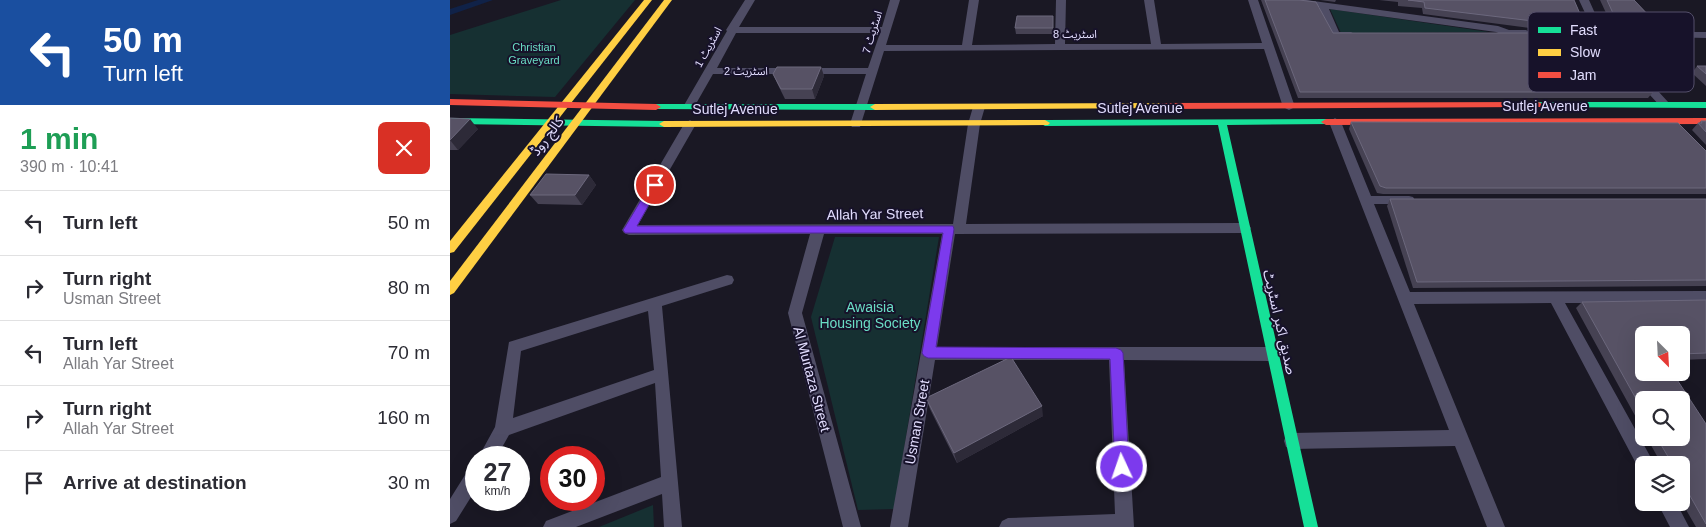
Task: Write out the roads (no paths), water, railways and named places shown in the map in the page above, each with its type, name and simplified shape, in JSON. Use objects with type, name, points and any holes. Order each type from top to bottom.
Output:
[{"type":"street","name":"کالج روڈ","points":[[450,249],[648,0]]},
{"type":"street","name":"کالج روڈ","points":[[450,290],[668,0]]},
{"type":"street","name":"اسٹریٹ 1","points":[[689,107],[731,30],[750,0]]},
{"type":"street","name":"اسٹریٹ 7","points":[[856,124],[895,0]]},
{"type":"street","points":[[966,48],[974,0]]},
{"type":"street","points":[[1060,46],[1061,0]]},
{"type":"street","points":[[1149,0],[1156,46]]},
{"type":"street","points":[[1253,0],[1289,107]]},
{"type":"street","points":[[1285,0],[1498,29],[1507,33]]},
{"type":"street","points":[[1584,0],[1588,12]]},
{"type":"street","points":[[1323,6],[1335,35],[1364,35]]},
{"type":"street","points":[[731,30],[886,30]]},
{"type":"street","points":[[1459,34],[1528,34]]},
{"type":"street","name":"اسٹریٹ 8","points":[[880,48],[1269,46]]},
{"type":"street","name":"اسٹریٹ 2","points":[[709,71],[873,72]]},
{"type":"street","points":[[1653,92],[1665,105]]},
{"type":"street","name":"Sutlej Avenue","points":[[450,102],[563,106],[689,107],[1706,105]]},
{"type":"street","points":[[1521,105],[1530,120]]},
{"type":"street","name":"Usman Street","points":[[899,527],[928,353],[979,107]]},
{"type":"street","name":"Sutlej Avenue","points":[[450,121],[549,124],[1706,121]]},
{"type":"street","points":[[1335,122],[1496,527]]},
{"type":"street","points":[[1676,122],[1688,134]]},
{"type":"street","name":"صدیق اکبر اسٹریٹ","points":[[1222,123],[1271,354],[1311,527]]},
{"type":"street","name":"Allah Yar Street","points":[[690,124],[629,230],[1244,228]]},
{"type":"street","points":[[1367,200],[1417,200]]},
{"type":"street","name":"Al Murtaza Street","points":[[818,230],[795,313],[852,527]]},
{"type":"street","points":[[493,446],[504,429],[514,347],[728,280]]},
{"type":"street","points":[[1405,298],[1706,297]]},
{"type":"street","points":[[1555,298],[1641,456]]},
{"type":"street","points":[[655,304],[673,527]]},
{"type":"street","points":[[928,353],[1271,354]]},
{"type":"street","points":[[1008,527],[1125,525],[1116,353]]},
{"type":"street","points":[[504,429],[662,374]]},
{"type":"street","points":[[1292,441],[1461,438]]},
{"type":"street","points":[[552,527],[670,482]]},
{"type":"street","points":[[450,515],[465,491]]},
{"type":"street","points":[[1671,511],[1680,527]]},
{"type":"waterway","points":[[450,12],[488,0]]},
{"type":"park label","name":"Christian Graveyard","points":[[534,53]]},
{"type":"park label","name":"Awaisia Housing Society","points":[[870,316]]}]
